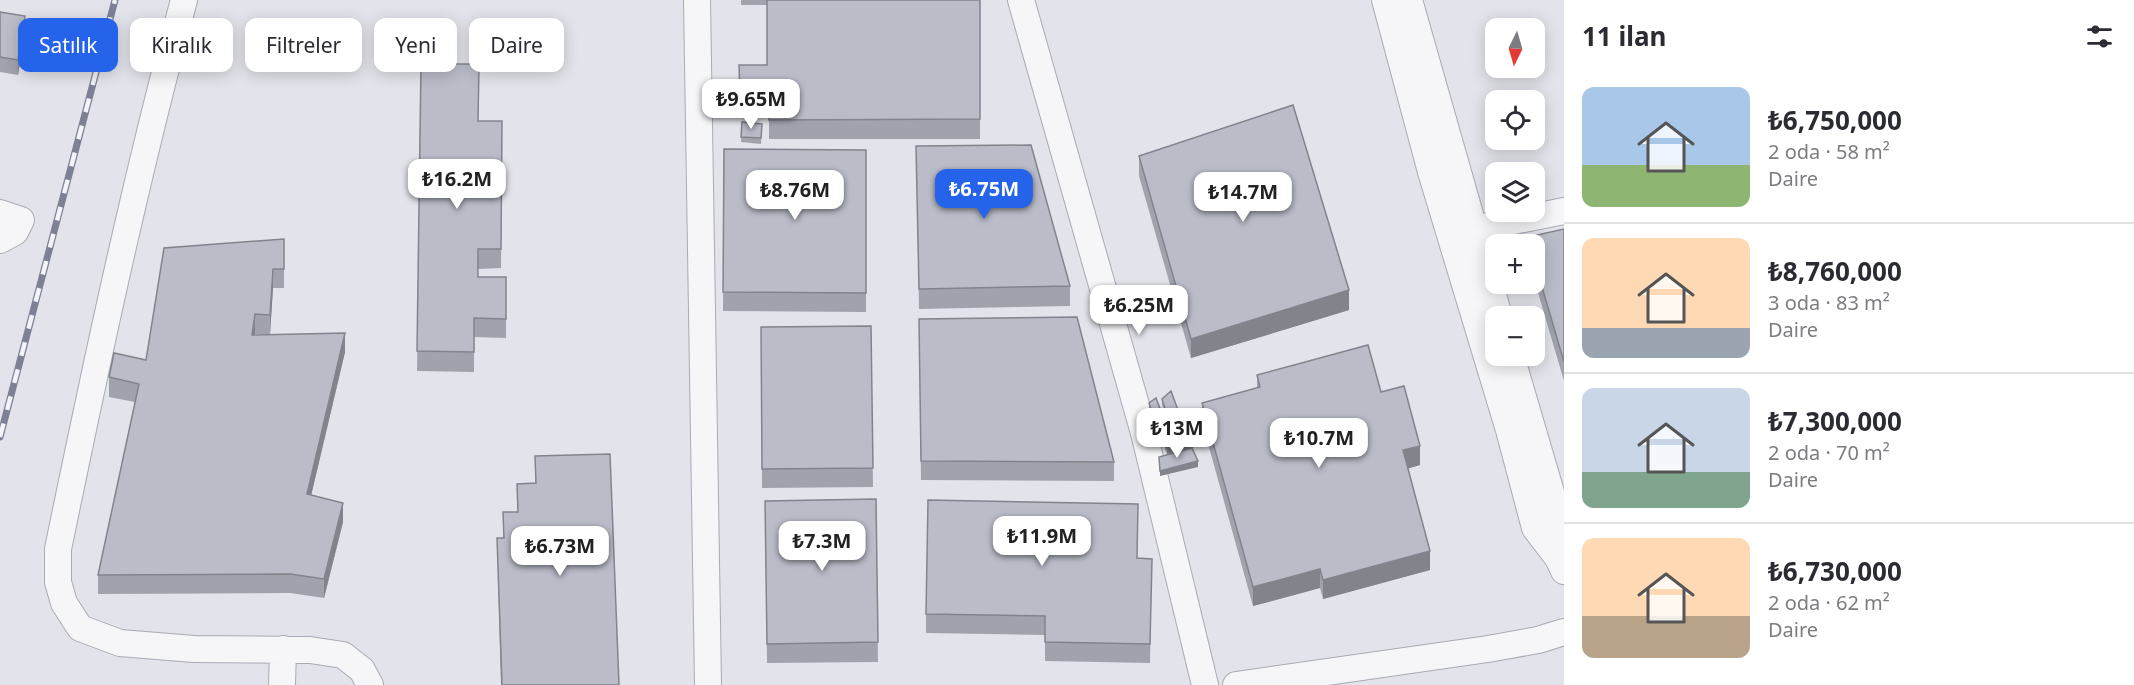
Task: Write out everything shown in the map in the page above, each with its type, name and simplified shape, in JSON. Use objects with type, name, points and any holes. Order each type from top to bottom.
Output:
[{"type":"street","points":[[184,0],[153,113],[99,352],[58,549],[58,582],[64,603],[80,628],[120,643],[194,650],[310,650],[343,655],[362,670],[370,685]]},
{"type":"street","points":[[697,0],[708,685]]},
{"type":"street","points":[[1021,0],[1144,434],[1205,685]]},
{"type":"street","points":[[1385,0],[1431,172],[1509,430],[1535,528],[1561,565]]},
{"type":"street","points":[[1409,0],[1496,306]]},
{"type":"street","points":[[1474,229],[1564,211]]},
{"type":"street","points":[[0,213],[21,220],[15,232],[0,240]]},
{"type":"street","points":[[1514,366],[1560,523],[1561,565]]},
{"type":"street","points":[[1236,685],[1488,649],[1538,640],[1564,632]]},
{"type":"street","points":[[282,685],[283,649]]},
{"type":"building","points":[[767,0],[980,0],[980,119],[769,120],[769,95],[740,95],[739,65],[767,65]]},
{"type":"building","points":[[0,12],[25,16],[25,18],[18,18],[18,60],[0,57]]},
{"type":"building","points":[[457,64],[469,64],[469,72],[479,72],[478,121],[502,121],[501,249],[478,249],[478,277],[506,277],[506,319],[474,318],[474,352],[417,351],[421,72],[457,72]]},
{"type":"building","points":[[1293,105],[1349,290],[1191,339],[1139,156]]},
{"type":"building","points":[[742,122],[762,124],[761,138],[741,137]]},
{"type":"building","points":[[1031,145],[1070,286],[919,289],[916,146]]},
{"type":"building","points":[[724,149],[866,150],[866,293],[723,292]]},
{"type":"building","points":[[1564,229],[1564,362],[1544,294],[1545,234],[1542,234]]},
{"type":"building","points":[[284,239],[284,269],[273,269],[270,315],[255,314],[252,335],[345,333],[307,494],[343,503],[324,579],[290,574],[98,575],[139,384],[109,377],[114,353],[146,360],[164,248]]},
{"type":"building","points":[[1077,317],[1114,462],[921,461],[919,319]]},
{"type":"building","points":[[871,326],[873,468],[762,469],[761,327]]},
{"type":"building","points":[[1368,345],[1381,392],[1404,386],[1420,446],[1403,450],[1430,551],[1323,580],[1320,569],[1253,587],[1202,403],[1260,387],[1257,375]]},
{"type":"building","points":[[1171,391],[1182,421],[1169,422],[1162,399]]},
{"type":"building","points":[[1156,398],[1165,421],[1156,425],[1149,403]]},
{"type":"building","points":[[1195,425],[1198,440],[1167,448],[1162,436]]},
{"type":"building","points":[[1192,448],[1198,461],[1160,471],[1159,457]]},
{"type":"building","points":[[610,454],[619,685],[502,685],[497,538],[504,538],[503,512],[518,512],[517,484],[536,483],[535,456]]},
{"type":"building","points":[[876,499],[878,642],[767,644],[765,501]]},
{"type":"building","points":[[928,500],[1138,504],[1137,558],[1152,559],[1150,644],[1045,642],[1045,616],[926,614]]},
{"type":"railway","points":[[0,437],[115,0]]}]
